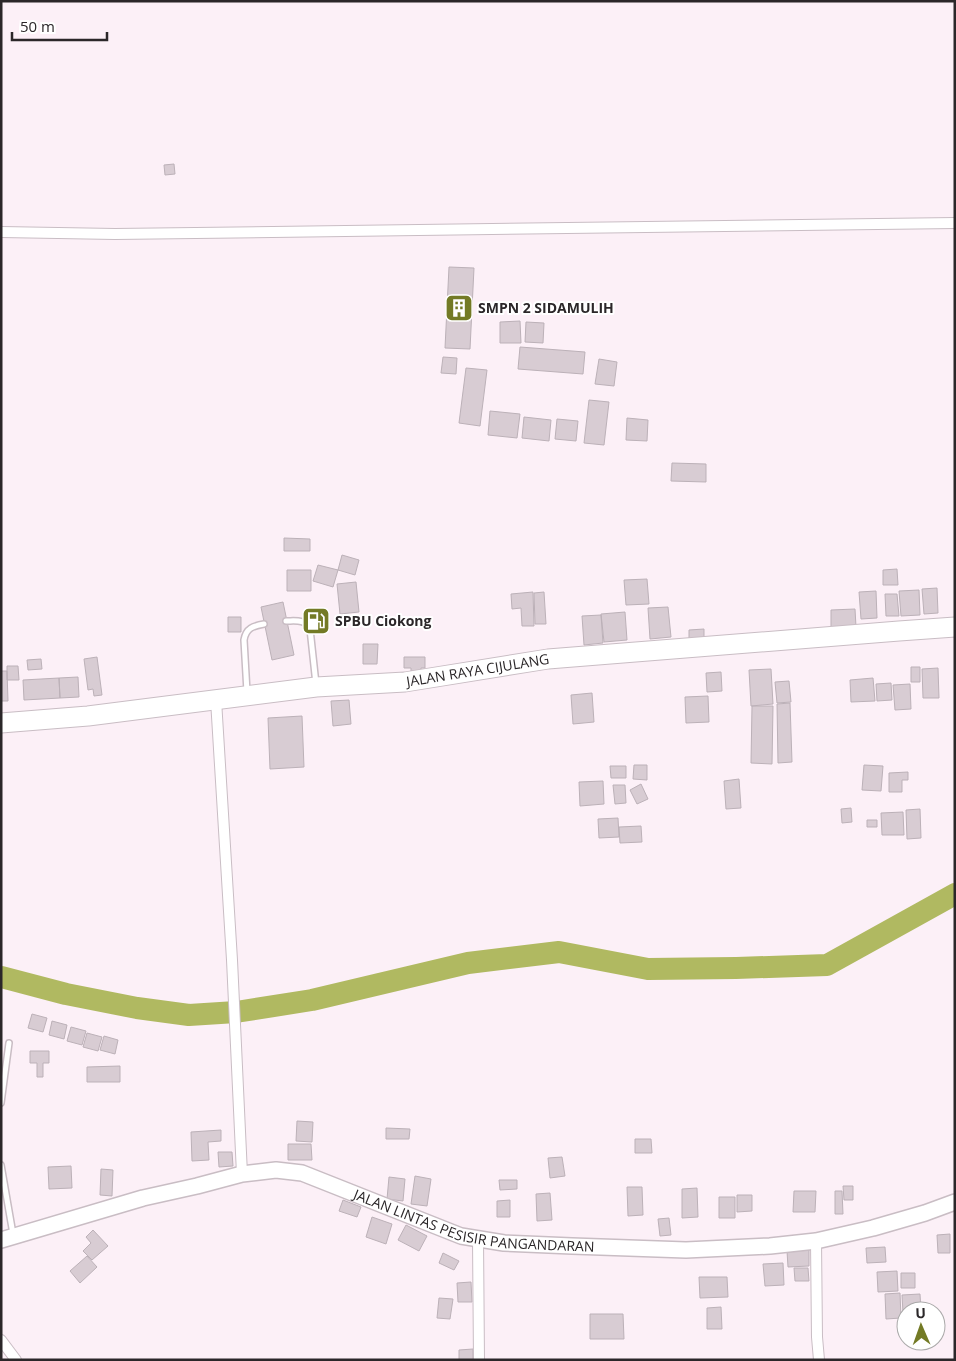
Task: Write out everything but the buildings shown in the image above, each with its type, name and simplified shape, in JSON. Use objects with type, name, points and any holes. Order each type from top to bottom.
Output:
[{"type":"highway","name":"JALAN RAYA CIJULANG","points":[[1,724],[88,716],[316,687],[406,682],[548,660],[955,627]]},
{"type":"street","points":[[1,232],[115,234],[955,224]]},
{"type":"street","points":[[216,700],[232,960],[242,1174]]},
{"type":"street","name":"JALAN LINTAS PESISIR PANGANDARAN","points":[[7,1238],[143,1198],[242,1174],[276,1170],[302,1173],[461,1236],[504,1243],[686,1250],[770,1246],[816,1241],[882,1226],[955,1202]]},
{"type":"street","points":[[478,1239],[479,1360]]},
{"type":"street","points":[[816,1241],[819,1360]]},
{"type":"street","points":[[1,1340],[16,1360]]},
{"type":"lane","points":[[286,621],[305,622],[308,624],[316,687]]},
{"type":"lane","points":[[247,695],[245,635],[252,627],[264,624]]},
{"type":"lane","points":[[1,1103],[9,1043]]},
{"type":"lane","points":[[1,1165],[7,1238]]},
{"type":"waterway","points":[[1,977],[66,994],[137,1008],[189,1015],[236,1012],[312,1000],[468,963],[559,952],[648,969],[827,965],[955,894]]},
{"type":"place","name":"SMPN 2 SIDAMULIH","points":[[459,308]]},
{"type":"place","name":"SPBU Ciokong","points":[[316,621]]}]
